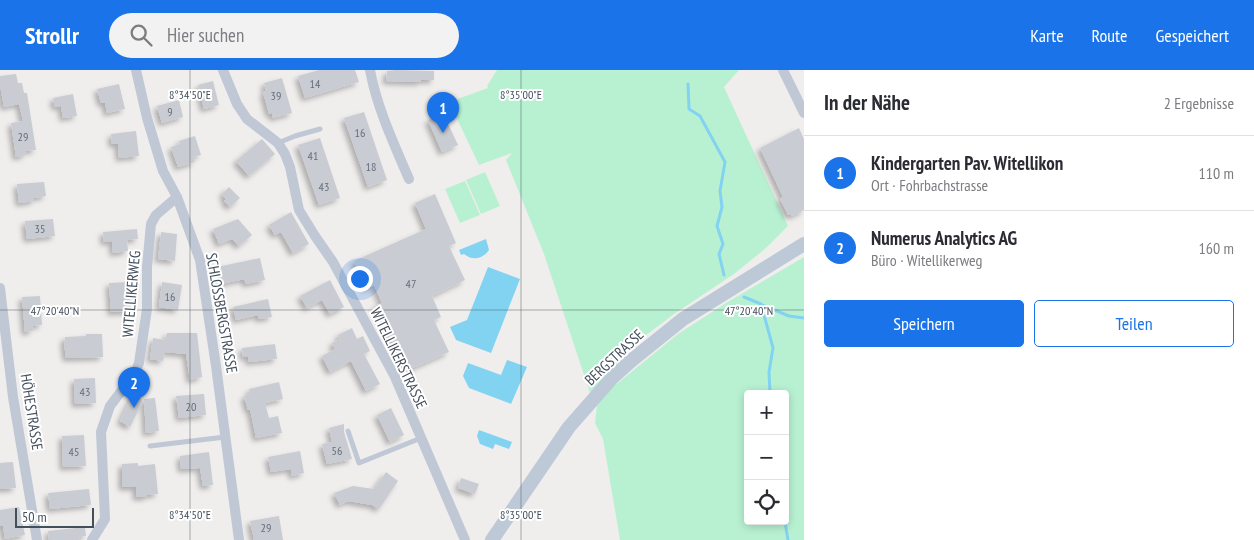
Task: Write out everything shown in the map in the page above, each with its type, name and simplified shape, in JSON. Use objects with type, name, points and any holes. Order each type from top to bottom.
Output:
[{"type":"main road","name":"BERGSTRASSE","points":[[492,540],[569,427],[613,377],[684,318],[804,244]]},
{"type":"street","name":"SCHLOSSBERGSTRASSE","points":[[136,70],[146,118],[163,170],[177,197],[200,260],[239,540]]},
{"type":"street","name":"WITELLIKERSTRASSE","points":[[224,70],[237,104],[247,119],[278,143],[285,154],[300,210],[333,262],[394,377],[465,540]]},
{"type":"street","points":[[370,70],[372,84],[385,121],[409,179]]},
{"type":"street","points":[[783,70],[804,113]]},
{"type":"street","name":"WITELLIKERWEG","points":[[92,540],[105,519],[101,432],[110,406],[135,373],[139,363],[147,309],[146,268],[151,224],[156,214],[177,197]]},
{"type":"street","name":"HÖHESTRASSE","points":[[0,288],[13,397],[37,540]]},
{"type":"lane","points":[[278,143],[320,129]]},
{"type":"lane","points":[[348,431],[359,463],[421,438]]},
{"type":"lane","points":[[150,446],[226,437]]},
{"type":"green space","points":[[497,70],[739,70],[724,87],[788,226],[766,248],[734,274],[674,314],[629,348],[591,396],[544,254],[506,160],[512,153],[479,165],[449,102],[488,88],[487,86]]},
{"type":"green space","points":[[485,172],[500,206],[481,214],[466,180]]},
{"type":"green space","points":[[465,181],[480,215],[460,223],[445,189]]},
{"type":"green space","points":[[804,257],[804,540],[620,540],[603,439],[595,423],[597,406],[608,391],[678,334]]},
{"type":"water","points":[[486,239],[489,250],[481,257],[470,258],[464,254],[461,255],[459,250]]},
{"type":"water","points":[[488,267],[520,279],[491,353],[456,340],[450,327],[467,320]]},
{"type":"water","points":[[507,360],[527,367],[511,404],[469,388],[463,376],[468,363],[501,375]]},
{"type":"water","points":[[479,430],[512,442],[509,449],[495,444],[493,449],[480,444],[477,436]]},
{"type":"building","points":[[319,70],[355,70],[359,82],[305,98],[298,76]]},
{"type":"building","points":[[387,71],[434,71],[434,80],[421,80],[420,82],[386,81]]},
{"type":"building","points":[[16,74],[18,83],[22,83],[24,93],[27,93],[36,150],[25,151],[26,155],[16,157],[11,123],[23,121],[19,104],[4,107],[0,76]]},
{"type":"building","points":[[282,78],[292,113],[273,118],[272,113],[269,114],[263,92],[266,91],[264,83]]},
{"type":"building","points":[[213,81],[219,105],[204,109],[198,85]]},
{"type":"building","points":[[119,84],[125,109],[107,113],[105,103],[101,103],[97,89]]},
{"type":"building","points":[[73,94],[77,116],[63,118],[61,106],[55,107],[53,98]]},
{"type":"building","points":[[179,100],[183,117],[162,123],[157,106]]},
{"type":"building","points":[[364,112],[387,180],[368,187],[344,118]]},
{"type":"building","points":[[443,113],[458,145],[442,152],[428,120]]},
{"type":"building","points":[[799,128],[804,139],[804,210],[792,216],[791,214],[788,215],[780,199],[783,197],[760,148]]},
{"type":"building","points":[[136,131],[139,156],[119,158],[118,144],[112,144],[111,134]]},
{"type":"building","points":[[195,136],[201,155],[193,157],[195,162],[178,167],[171,147],[180,144],[179,141]]},
{"type":"building","points":[[320,138],[340,198],[319,205],[298,145]]},
{"type":"building","points":[[262,139],[275,154],[249,176],[236,161]]},
{"type":"building","points":[[44,182],[46,196],[34,198],[34,201],[19,203],[17,184]]},
{"type":"building","points":[[229,187],[240,198],[230,207],[224,201],[226,199],[222,194]]},
{"type":"building","points":[[435,194],[456,243],[449,246],[465,280],[432,296],[441,317],[434,320],[449,352],[406,371],[375,306],[382,303],[374,285],[366,289],[354,261],[426,229],[415,203]]},
{"type":"building","points":[[291,212],[309,244],[293,253],[281,232],[275,235],[269,225]]},
{"type":"building","points":[[53,219],[55,236],[27,239],[25,221]]},
{"type":"building","points":[[238,219],[252,235],[239,246],[232,239],[219,244],[213,229]]},
{"type":"building","points":[[137,229],[138,239],[127,240],[128,251],[113,253],[112,241],[104,242],[103,232]]},
{"type":"building","points":[[161,232],[177,234],[175,261],[158,259]]},
{"type":"building","points":[[260,258],[265,280],[246,284],[244,279],[221,284],[217,267]]},
{"type":"building","points":[[330,280],[344,307],[330,314],[322,300],[307,308],[300,296]]},
{"type":"building","points":[[129,282],[131,311],[111,312],[109,283]]},
{"type":"building","points":[[162,282],[182,285],[178,310],[159,307]]},
{"type":"building","points":[[40,296],[42,325],[32,326],[33,331],[25,332],[22,297]]},
{"type":"building","points":[[268,299],[272,317],[259,319],[258,315],[236,320],[233,307]]},
{"type":"building","points":[[352,328],[357,339],[363,336],[370,351],[364,354],[380,384],[366,391],[351,361],[330,372],[322,356],[335,349],[332,343],[340,339],[338,335]]},
{"type":"building","points":[[167,333],[197,333],[202,377],[190,380],[186,354],[165,352],[163,361],[150,359],[153,338],[165,340]]},
{"type":"building","points":[[86,334],[102,334],[103,357],[66,358],[65,337],[86,336]]},
{"type":"building","points":[[275,344],[277,359],[249,362],[248,356],[243,357],[242,348]]},
{"type":"building","points":[[95,378],[96,403],[75,404],[74,379]]},
{"type":"building","points":[[279,382],[283,399],[265,403],[269,418],[278,416],[282,433],[256,438],[250,409],[248,410],[244,396],[250,394],[249,389]]},
{"type":"building","points":[[133,394],[141,398],[142,403],[130,427],[120,421]]},
{"type":"building","points":[[204,394],[206,415],[179,418],[176,396]]},
{"type":"building","points":[[155,398],[159,431],[146,433],[144,399]]},
{"type":"building","points":[[391,408],[404,435],[390,442],[377,415]]},
{"type":"building","points":[[344,424],[344,432],[352,459],[327,464],[322,444],[332,442],[329,428]]},
{"type":"building","points":[[84,435],[86,466],[63,467],[62,436]]},
{"type":"building","points":[[300,451],[304,473],[292,476],[291,469],[271,472],[268,457]]},
{"type":"building","points":[[209,452],[213,485],[203,486],[200,468],[181,469],[180,456]]},
{"type":"building","points":[[13,462],[16,488],[0,489],[0,463]]},
{"type":"building","points":[[138,463],[138,466],[155,464],[158,494],[136,497],[136,487],[122,487],[122,464]]},
{"type":"building","points":[[386,472],[398,481],[379,509],[372,505],[348,501],[340,505],[334,493],[353,486],[374,489]]},
{"type":"building","points":[[461,478],[479,484],[475,494],[458,488]]},
{"type":"building","points":[[89,489],[91,505],[50,509],[48,493]]},
{"type":"building","points":[[19,507],[25,535],[5,539],[3,526],[0,526],[0,510]]},
{"type":"building","points":[[279,516],[283,540],[254,540],[250,521]]},
{"type":"building","points":[[85,527],[86,536],[79,537],[80,540],[49,540],[48,531]]},
{"type":"waterway","points":[[688,84],[689,109],[700,116],[725,162],[720,191],[722,207],[717,226],[723,244],[719,254],[724,275]]},
{"type":"waterway","points":[[744,297],[761,304],[773,348],[769,372],[770,390]]},
{"type":"waterway","points":[[762,305],[789,316],[804,318]]},
{"type":"waterway","points":[[786,525],[788,540]]},
{"type":"place","name":"Kindergarten Pav. Witellikon","points":[[443,133]]},
{"type":"place","name":"Numerus Analytics AG","points":[[134,408]]}]
